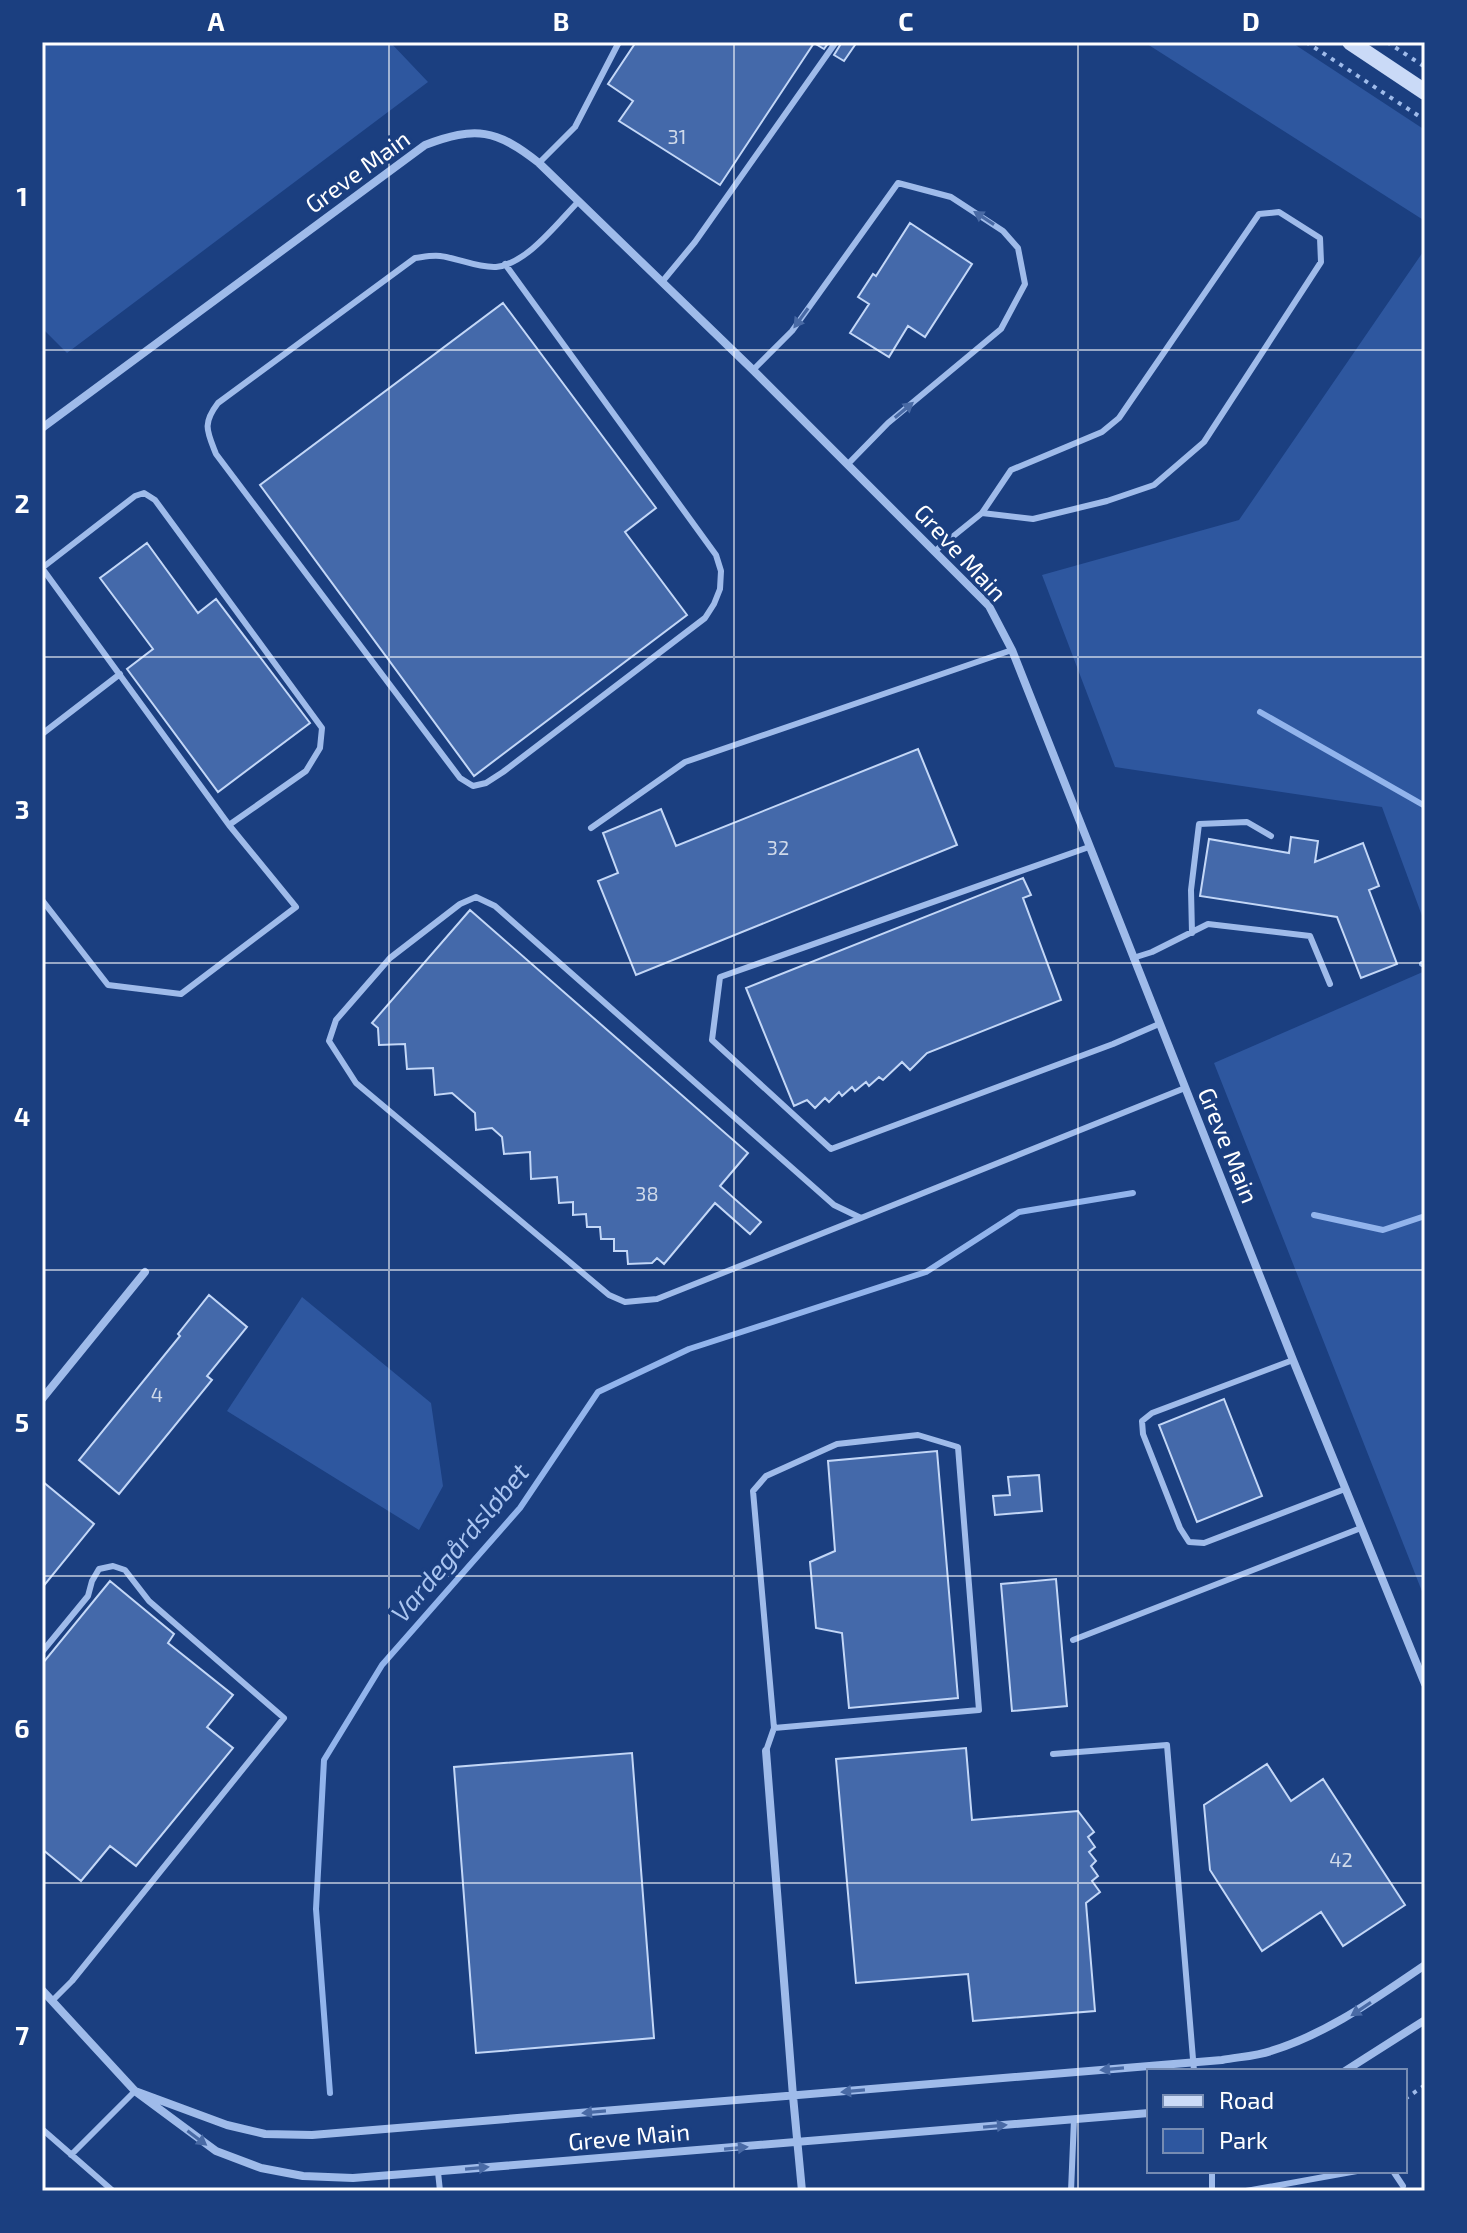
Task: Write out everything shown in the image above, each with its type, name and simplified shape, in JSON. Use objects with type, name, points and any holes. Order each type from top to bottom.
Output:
[{"type":"street","points":[[1350,42],[1425,92]]},
{"type":"street","name":"Greve Main","points":[[42,428],[425,145],[454,134],[485,134],[515,143],[539,163],[753,370],[989,606],[1012,650],[1293,1360],[1425,1684]]},
{"type":"street","points":[[42,1399],[145,1272]]},
{"type":"street","points":[[766,1751],[802,2191]]},
{"type":"street","name":"Greve Main","points":[[1166,2069],[1194,2067],[1268,2052],[1305,2039],[1348,2017],[1425,1965]]},
{"type":"street","name":"Greve Main","points":[[42,1990],[135,2091],[216,2151],[261,2168],[303,2176],[353,2178],[438,2172],[1147,2113]]},
{"type":"street","points":[[1348,2069],[1425,2020]]},
{"type":"street","name":"Greve Main","points":[[135,2091],[227,2125],[265,2134],[312,2135],[1147,2070]]},
{"type":"lane","points":[[539,163],[575,127],[619,42]]},
{"type":"lane","points":[[662,282],[695,242],[836,42]]},
{"type":"lane","points":[[753,370],[792,331],[898,183],[951,197],[1003,231],[1018,248],[1025,284],[1001,329],[888,423],[848,464]]},
{"type":"lane","points":[[505,264],[716,555],[721,571],[720,589],[705,618],[503,772],[486,783],[473,786],[460,778],[216,454],[207,432],[208,416],[218,403],[415,258],[439,256],[496,267],[505,264],[517,260],[541,241],[579,201]]},
{"type":"lane","points":[[935,551],[982,513],[1011,470],[1102,432],[1119,418],[1259,214],[1279,212],[1320,238],[1321,262],[1204,442],[1154,485],[1107,501],[1033,519],[982,513]]},
{"type":"lane","points":[[42,900],[108,985],[181,994],[296,907],[229,825],[42,568],[135,496],[144,493],[155,500],[322,728],[320,748],[306,771],[229,825]]},
{"type":"lane","points":[[591,828],[685,762],[1012,650]]},
{"type":"lane","points":[[42,734],[120,674]]},
{"type":"lane","points":[[1192,933],[1191,890],[1199,824],[1247,822],[1271,836]]},
{"type":"lane","points":[[1089,847],[720,977],[712,1040],[831,1149],[1159,1024]]},
{"type":"lane","points":[[861,1218],[834,1205],[495,906],[476,897],[460,904],[390,958],[336,1020],[329,1041],[356,1083],[609,1295],[625,1302],[657,1299],[861,1218],[1185,1088]]},
{"type":"lane","points":[[1133,958],[1208,924],[1310,936],[1330,984]]},
{"type":"lane","points":[[1293,1360],[1152,1413],[1142,1421],[1143,1434],[1180,1528],[1189,1542],[1204,1543],[1345,1489]]},
{"type":"lane","points":[[766,1751],[774,1728],[753,1491],[766,1476],[837,1444],[918,1435],[958,1447],[979,1710],[774,1728]]},
{"type":"lane","points":[[1073,1640],[1361,1528]]},
{"type":"lane","points":[[42,1652],[88,1596],[99,1569],[113,1566],[125,1570],[149,1601],[284,1718],[72,1981],[52,2001]]},
{"type":"lane","points":[[1053,1754],[1167,1745],[1194,2067]]},
{"type":"lane","points":[[71,2155],[135,2091]]},
{"type":"lane","points":[[1071,2191],[1074,2119]]},
{"type":"lane","points":[[42,2129],[113,2191]]},
{"type":"lane","points":[[438,2172],[440,2191]]},
{"type":"lane","points":[[1246,2191],[1346,2173]]},
{"type":"lane","points":[[1394,2173],[1403,2186]]},
{"type":"path","points":[[1306,42],[1425,120]]},
{"type":"path","points":[[1387,42],[1425,67]]},
{"type":"path","points":[[1407,2098],[1425,2085]]},
{"type":"green space","points":[[42,42],[390,42],[428,82],[67,353],[42,328]]},
{"type":"green space","points":[[1144,42],[1291,42],[1425,130],[1425,221]]},
{"type":"green space","points":[[1425,249],[1425,924],[1382,807],[1115,767],[1042,575],[1239,520]]},
{"type":"green space","points":[[1425,971],[1425,1599],[1214,1063]]},
{"type":"green space","points":[[302,1297],[431,1403],[443,1486],[419,1530],[227,1411]]},
{"type":"building","points":[[636,42],[829,42],[824,49],[814,43],[720,185],[619,121],[633,101],[608,84]]},
{"type":"building","points":[[842,42],[857,42],[844,61],[834,55]]},
{"type":"building","points":[[910,223],[972,264],[925,337],[908,326],[889,357],[850,333],[869,304],[858,297],[873,274],[876,276]]},
{"type":"building","points":[[503,303],[656,508],[625,532],[687,615],[474,776],[260,485]]},
{"type":"building","points":[[147,543],[198,613],[216,599],[310,723],[218,792],[127,669],[153,649],[100,578]]},
{"type":"building","points":[[918,749],[957,845],[636,975],[598,881],[618,873],[603,833],[661,809],[676,846]]},
{"type":"building","points":[[1291,837],[1318,841],[1315,862],[1363,843],[1379,886],[1369,890],[1397,964],[1361,978],[1337,917],[1200,896],[1209,839],[1289,853]]},
{"type":"building","points":[[1023,878],[1031,895],[1023,898],[1061,1000],[927,1053],[910,1070],[902,1062],[883,1080],[879,1077],[869,1086],[866,1082],[855,1091],[852,1087],[842,1096],[839,1092],[829,1102],[825,1098],[815,1108],[807,1100],[794,1106],[746,988]]},
{"type":"building","points":[[470,910],[748,1153],[720,1186],[761,1222],[750,1234],[715,1203],[664,1264],[657,1258],[652,1263],[628,1264],[627,1251],[614,1251],[614,1239],[601,1239],[600,1227],[587,1227],[586,1214],[573,1215],[573,1202],[559,1203],[557,1177],[531,1179],[530,1152],[504,1154],[502,1137],[492,1128],[476,1130],[475,1113],[452,1093],[435,1095],[433,1068],[407,1069],[405,1044],[379,1045],[378,1028],[372,1023]]},
{"type":"building","points":[[209,1295],[247,1327],[207,1376],[212,1380],[119,1494],[79,1460],[180,1336],[178,1334]]},
{"type":"building","points":[[1224,1399],[1262,1496],[1197,1522],[1159,1425]]},
{"type":"building","points":[[937,1451],[958,1698],[849,1708],[842,1633],[816,1628],[810,1562],[835,1551],[828,1461]]},
{"type":"building","points":[[1039,1475],[1042,1511],[995,1515],[993,1496],[1010,1495],[1008,1477]]},
{"type":"building","points":[[42,1481],[94,1524],[42,1588]]},
{"type":"building","points":[[1056,1579],[1067,1706],[1012,1711],[1001,1584]]},
{"type":"building","points":[[110,1581],[174,1634],[168,1643],[233,1695],[207,1727],[233,1748],[136,1866],[110,1846],[81,1881],[42,1849],[42,1664]]},
{"type":"building","points":[[966,1748],[972,1820],[1078,1811],[1094,1832],[1088,1837],[1095,1847],[1089,1852],[1096,1861],[1091,1866],[1098,1876],[1092,1881],[1100,1892],[1086,1903],[1095,2011],[973,2021],[968,1974],[856,1983],[836,1759]]},
{"type":"building","points":[[632,1753],[654,2038],[476,2053],[454,1767]]},
{"type":"building","points":[[1267,1764],[1291,1801],[1323,1779],[1405,1905],[1343,1946],[1321,1912],[1262,1951],[1210,1870],[1204,1805]]},
{"type":"waterway","points":[[1260,712],[1425,806]]},
{"type":"waterway","name":"Vardegårdsløbet","points":[[330,2093],[316,1909],[324,1760],[382,1665],[520,1508],[598,1392],[689,1349],[926,1272],[1019,1212],[1133,1193]]},
{"type":"waterway","name":"Vardegårdsløbet","points":[[1314,1215],[1383,1230],[1425,1216]]}]
